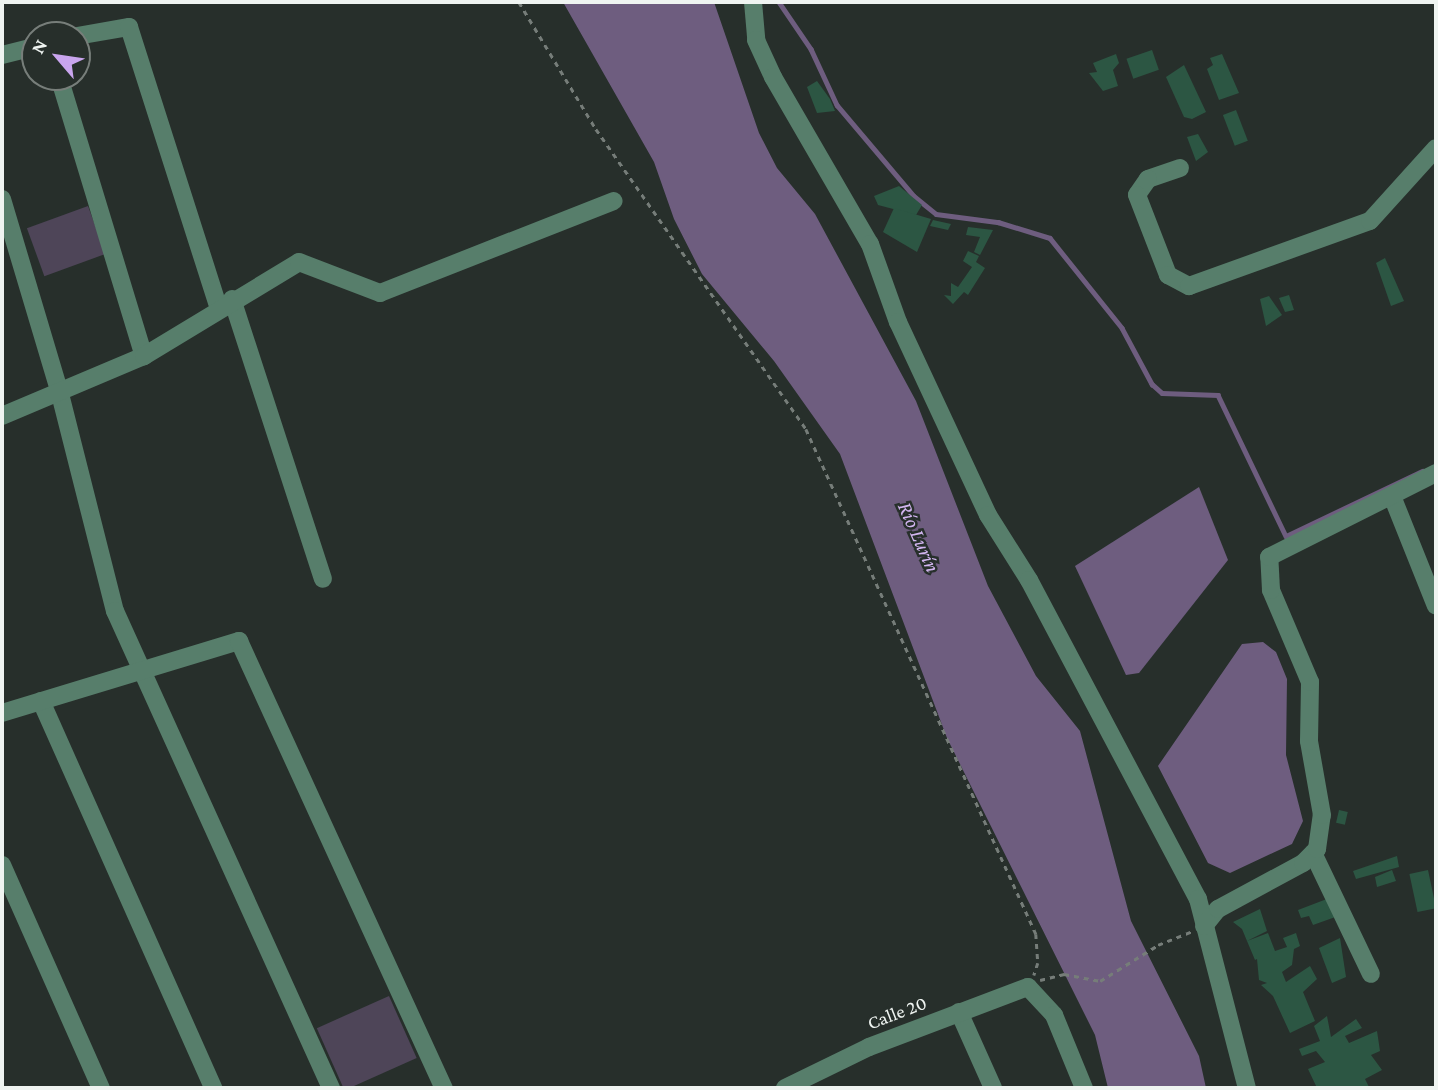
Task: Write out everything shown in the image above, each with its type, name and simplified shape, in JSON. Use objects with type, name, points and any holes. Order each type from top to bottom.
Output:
[{"type":"street","points":[[753,2],[756,40],[773,77],[870,244],[898,322],[988,515],[1029,579],[1192,887],[1247,1088]]},
{"type":"street","points":[[91,34],[129,27],[323,579]]},
{"type":"street","points":[[2,55],[21,50]]},
{"type":"street","points":[[63,91],[144,356]]},
{"type":"street","points":[[1180,168],[1148,179],[1138,194],[1168,275],[1177,284],[1189,286],[1370,220],[1436,148]]},
{"type":"street","points":[[2,199],[60,394],[111,600],[331,1088]]},
{"type":"street","points":[[2,416],[60,394],[144,356],[225,303],[303,261],[374,293],[390,291],[614,201]]},
{"type":"street","points":[[1371,974],[1313,853],[1322,815],[1309,741],[1310,682],[1266,569],[1278,548],[1436,473]]},
{"type":"street","points":[[1392,496],[1436,606]]},
{"type":"street","points":[[2,713],[141,667],[241,643],[444,1088]]},
{"type":"street","points":[[41,701],[213,1088]]},
{"type":"street","points":[[1204,926],[1218,909],[1313,853]]},
{"type":"street","points":[[2,865],[101,1088]]},
{"type":"street","name":"Calle 20","points":[[785,1088],[869,1047],[1028,987]]},
{"type":"street","points":[[1028,987],[1054,1015],[1084,1088]]},
{"type":"street","points":[[958,1012],[990,1087]]},
{"type":"path","points":[[519,2],[596,129],[806,429],[1036,934],[1038,963],[1028,987]]},
{"type":"path","points":[[1028,987],[1049,974],[1100,981],[1158,945],[1204,926]]},
{"type":"shaded area","points":[[88,206],[105,254],[44,276],[27,228]]},
{"type":"shaded area","points":[[389,996],[417,1058],[350,1088],[343,1088],[317,1028]]},
{"type":"water","name":"Río Lurín","points":[[563,2],[714,2],[759,133],[777,168],[815,214],[916,401],[988,586],[1036,676],[1080,731],[1131,921],[1199,1056],[1206,1088],[1108,1088],[1095,1035],[947,738],[840,454],[774,361],[702,274],[674,219],[654,162]]},
{"type":"water","points":[[1199,487],[1228,560],[1139,673],[1126,675],[1075,566]]},
{"type":"water","points":[[1263,642],[1276,652],[1287,679],[1286,755],[1303,821],[1292,844],[1230,873],[1208,863],[1158,766],[1242,644]]},
{"type":"building","points":[[1152,50],[1159,70],[1133,79],[1126,59]]},
{"type":"building","points":[[1116,54],[1119,63],[1113,70],[1118,86],[1103,91],[1089,73],[1097,72],[1093,63]]},
{"type":"building","points":[[1222,54],[1239,93],[1219,100],[1207,69],[1213,65],[1210,58]]},
{"type":"building","points":[[1184,65],[1206,112],[1192,119],[1184,117],[1166,77]]},
{"type":"building","points":[[817,81],[835,111],[817,113],[807,87]]},
{"type":"building","points":[[1236,110],[1248,141],[1235,146],[1223,115]]},
{"type":"building","points":[[1198,134],[1208,152],[1196,161],[1187,137]]},
{"type":"building","points":[[899,186],[922,205],[916,215],[878,205],[874,196]]},
{"type":"building","points":[[894,208],[931,219],[917,252],[883,232]]},
{"type":"building","points":[[933,220],[951,224],[948,230],[930,226]]},
{"type":"building","points":[[968,227],[993,230],[980,255],[974,252],[980,237],[966,235]]},
{"type":"building","points":[[968,251],[979,256],[976,262],[985,268],[968,295],[964,292],[953,304],[944,295],[951,296],[951,283],[958,287],[972,267],[963,261]]},
{"type":"building","points":[[1385,258],[1404,301],[1391,306],[1376,263]]},
{"type":"building","points":[[1289,295],[1294,310],[1285,312],[1279,298]]},
{"type":"building","points":[[1269,296],[1282,315],[1266,326],[1260,299]]},
{"type":"building","points":[[1339,810],[1348,812],[1345,825],[1336,823]]},
{"type":"building","points":[[1397,856],[1399,867],[1356,879],[1353,871]]},
{"type":"building","points":[[1392,870],[1396,881],[1377,887],[1375,877]]},
{"type":"building","points":[[1428,870],[1436,908],[1418,912],[1409,874]]},
{"type":"building","points":[[1332,897],[1341,915],[1313,925],[1309,916],[1301,918],[1298,910]]},
{"type":"building","points":[[1260,909],[1267,931],[1247,941],[1242,929],[1233,922]]},
{"type":"building","points":[[1268,933],[1275,951],[1287,947],[1283,938],[1296,933],[1300,946],[1294,949],[1292,965],[1282,972],[1286,982],[1310,966],[1317,979],[1303,992],[1315,1021],[1290,1033],[1273,996],[1261,985],[1267,983],[1259,980],[1257,959],[1255,960],[1247,941]]},
{"type":"building","points":[[1340,938],[1346,977],[1332,983],[1319,948]]},
{"type":"building","points":[[1327,1016],[1331,1037],[1356,1019],[1362,1028],[1345,1036],[1349,1043],[1377,1031],[1380,1051],[1371,1055],[1382,1070],[1365,1079],[1369,1087],[1317,1088],[1308,1069],[1325,1062],[1316,1051],[1302,1056],[1299,1049],[1320,1041],[1314,1026]]},
{"type":"waterway","points":[[779,2],[811,49],[837,105],[914,196],[936,214],[998,222],[1050,238],[1122,328],[1152,384],[1162,393],[1218,395],[1286,536],[1422,471]]}]
